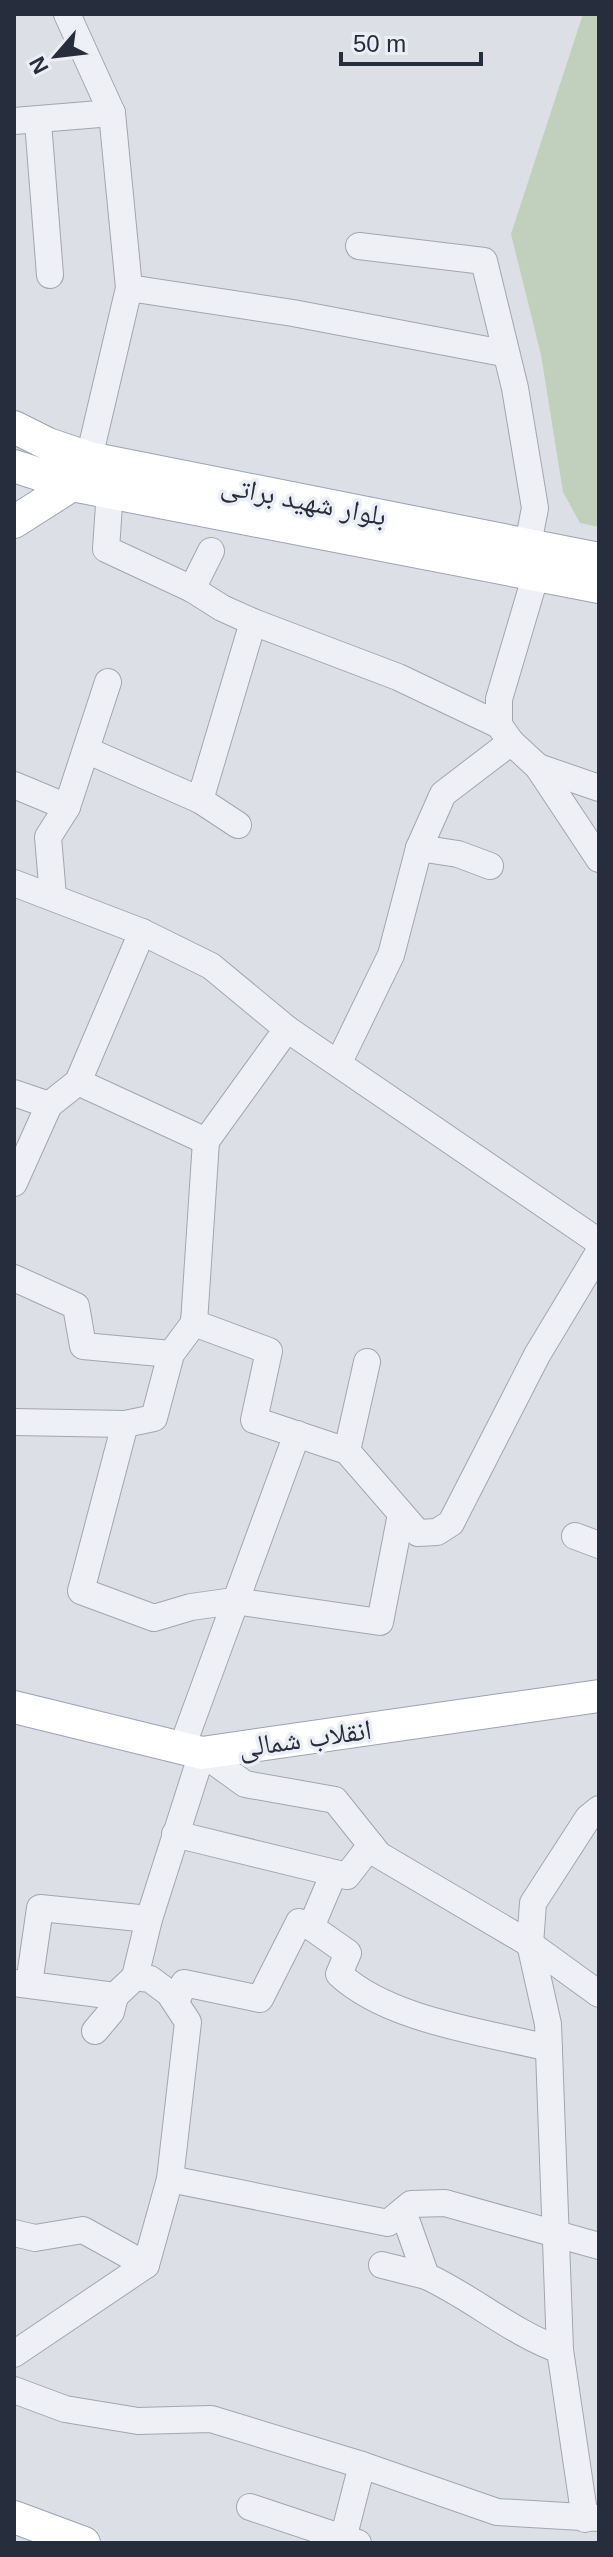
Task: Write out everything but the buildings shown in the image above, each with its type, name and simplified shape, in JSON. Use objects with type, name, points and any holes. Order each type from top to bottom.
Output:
[{"type":"main road","points":[[14,407],[48,444]]},
{"type":"main road","name":"بلوار شهید براتی","points":[[14,427],[48,444],[110,490],[532,559],[599,559]]},
{"type":"main road","name":"بلوار شهید براتی","points":[[14,466],[81,471],[532,559],[599,587]]},
{"type":"main road","points":[[14,522],[81,471]]},
{"type":"main road","name":"انقلاب شمالی","points":[[14,1707],[191,1752],[599,1696]]},
{"type":"main road","points":[[14,2517],[84,2543]]},
{"type":"street","points":[[67,14],[112,113],[129,288],[81,471]]},
{"type":"street","points":[[50,275],[26,121],[112,113]]},
{"type":"street","points":[[359,246],[484,261],[503,353],[515,388],[535,508],[532,559],[499,699],[505,734]]},
{"type":"street","points":[[129,288],[503,353]]},
{"type":"street","points":[[110,490],[106,549],[192,589],[222,608],[253,622],[398,677],[505,734],[538,767],[599,859]]},
{"type":"street","points":[[192,589],[211,551]]},
{"type":"street","points":[[200,800],[253,622]]},
{"type":"street","points":[[53,896],[48,837],[67,807],[108,682]]},
{"type":"street","points":[[339,1062],[391,955],[419,848],[443,794],[505,734]]},
{"type":"street","points":[[86,750],[200,800],[238,825]]},
{"type":"street","points":[[538,767],[599,788]]},
{"type":"street","points":[[14,785],[67,807]]},
{"type":"street","points":[[419,848],[458,854],[490,866]]},
{"type":"street","points":[[14,883],[142,932],[211,966],[287,1029],[599,1242]]},
{"type":"street","points":[[14,1183],[49,1105],[78,1082],[142,932]]},
{"type":"street","points":[[14,1422],[125,1424],[154,1418],[171,1354],[194,1323],[206,1141],[287,1029]]},
{"type":"street","points":[[78,1082],[206,1141]]},
{"type":"street","points":[[14,1093],[49,1105]]},
{"type":"street","points":[[194,1323],[269,1351],[254,1420],[347,1451],[418,1533],[437,1532],[451,1523],[537,1355],[599,1252]]},
{"type":"street","points":[[14,1278],[76,1306],[83,1346],[171,1354]]},
{"type":"street","points":[[347,1451],[367,1362]]},
{"type":"street","points":[[125,1424],[81,1591],[154,1618],[191,1607],[234,1601],[380,1622],[401,1514]]},
{"type":"street","points":[[95,2031],[111,2012],[115,1996],[135,1977],[175,1834],[191,1752],[234,1601],[297,1434]]},
{"type":"street","points":[[191,1752],[245,1784],[335,1800],[379,1855],[530,1944],[599,1994]]},
{"type":"street","points":[[14,2390],[65,2409],[138,2421],[211,2419],[362,2465],[497,2512],[592,2518],[560,2350],[548,2024],[530,1944],[533,1903],[588,1818],[599,1809]]},
{"type":"street","points":[[175,1834],[347,1876],[371,1845]]},
{"type":"street","points":[[311,1927],[334,1873]]},
{"type":"street","points":[[115,1996],[22,1984],[40,1908],[149,1919]]},
{"type":"street","points":[[176,2002],[184,1983],[260,1999],[299,1922],[348,1953],[339,1974],[366,1994],[409,2013],[549,2048]]},
{"type":"street","points":[[14,2354],[146,2265],[170,2179],[188,2022],[176,2002],[150,1979],[135,1977]]},
{"type":"street","points":[[170,2179],[388,2223],[411,2204],[445,2203],[556,2237],[599,2246]]},
{"type":"street","points":[[403,2211],[426,2276]]},
{"type":"street","points":[[14,2233],[35,2238],[83,2230],[146,2265]]},
{"type":"street","points":[[382,2265],[426,2276],[459,2291],[539,2343],[560,2350]]},
{"type":"street","points":[[250,2507],[348,2541],[362,2465]]},
{"type":"green space","points":[[583,14],[599,14],[599,527],[580,523],[563,492],[541,355],[511,234]]}]
